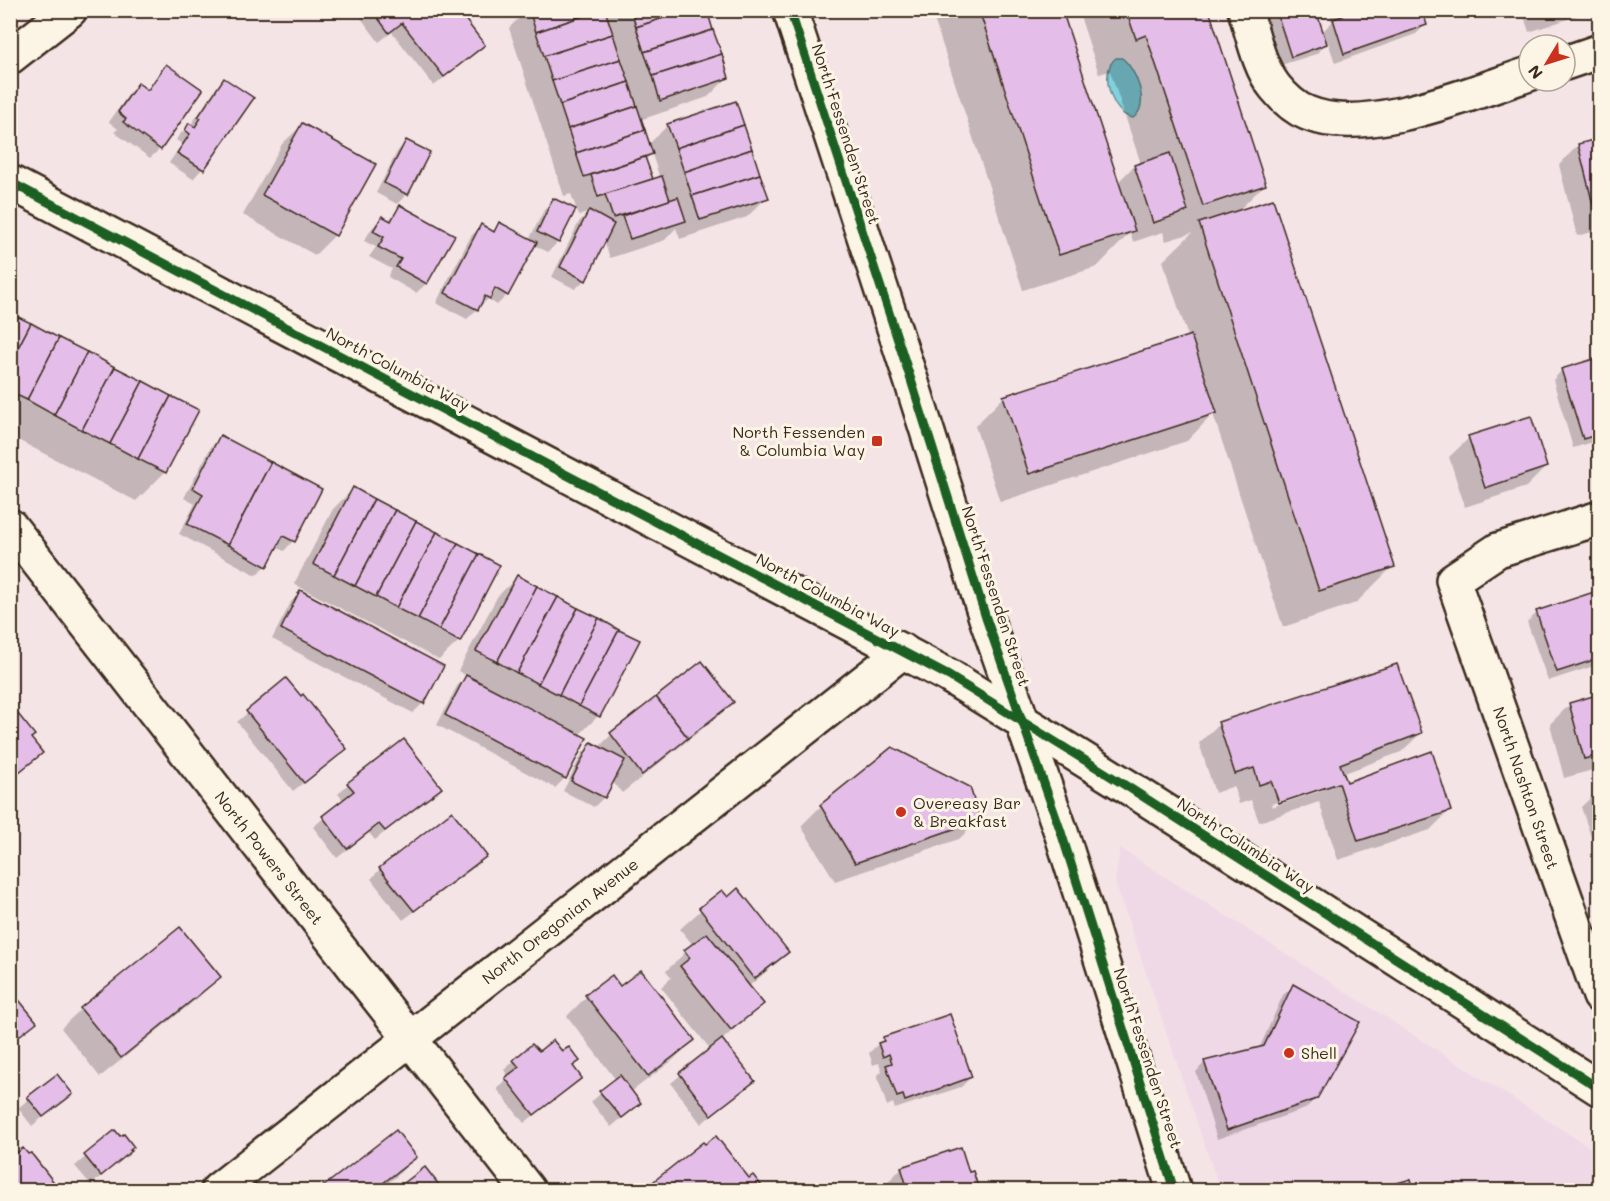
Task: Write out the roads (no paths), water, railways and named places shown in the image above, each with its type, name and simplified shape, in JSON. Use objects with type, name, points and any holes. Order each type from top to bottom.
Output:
[{"type":"street","points":[[10,57],[70,10]]},
{"type":"street","name":"North Fessenden Street","points":[[790,10],[986,618],[1061,832],[1174,1191]]},
{"type":"street","points":[[1245,10],[1263,65],[1273,85],[1291,104],[1307,114],[1332,119],[1363,121],[1399,116],[1517,78]]},
{"type":"street","points":[[1577,59],[1599,51]]},
{"type":"street","name":"North Columbia Way","points":[[10,182],[949,676],[1599,1089]]},
{"type":"street","name":"North Nashton Street","points":[[1599,518],[1498,550],[1453,580],[1599,996]]},
{"type":"street","name":"North Powers Street","points":[[10,526],[528,1191]]},
{"type":"street","name":"North Oregonian Avenue","points":[[218,1191],[903,651]]},
{"type":"water","points":[[1116,58],[1122,58],[1127,63],[1140,87],[1141,105],[1133,118],[1119,110],[1110,92],[1108,73]]},
{"type":"place","name":"North Fessenden & Columbia Way","points":[[877,441]]},
{"type":"place","name":"Overeasy Bar & Breakfast","points":[[901,812]]},
{"type":"place","name":"Shell","points":[[1289,1053]]}]
